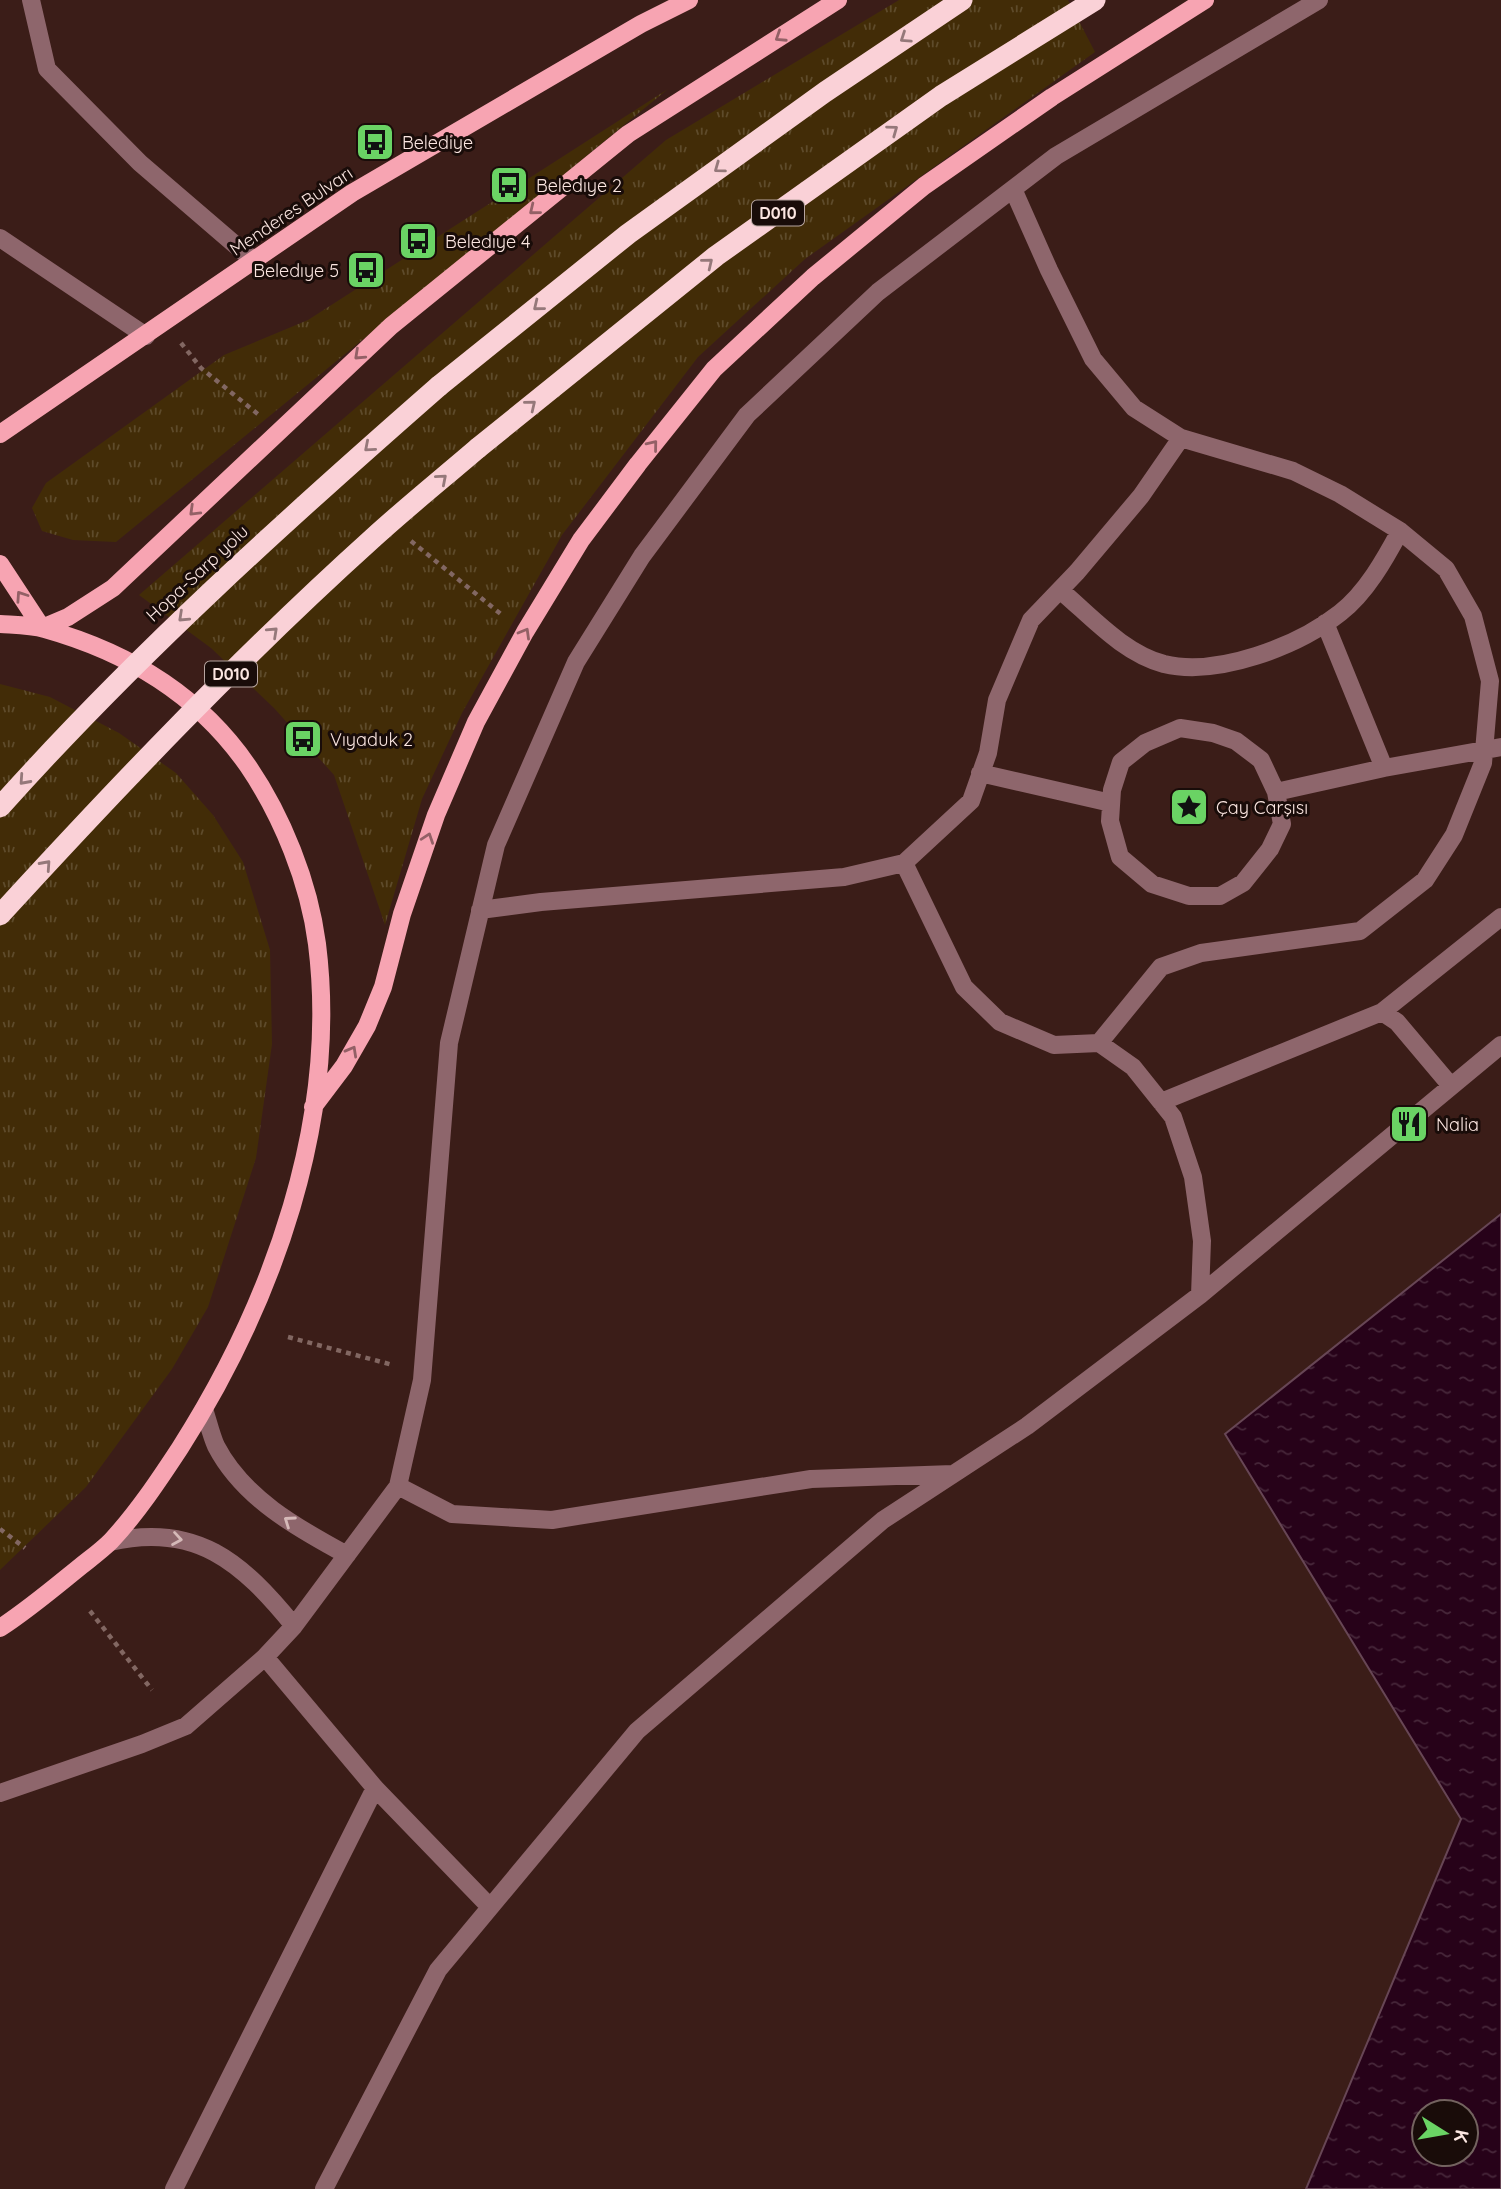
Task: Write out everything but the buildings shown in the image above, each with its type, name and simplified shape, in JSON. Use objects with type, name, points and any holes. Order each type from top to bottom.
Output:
[{"type":"highway","name":"Hopa-Sarp yolu","points":[[0,807],[150,649],[284,522],[439,386],[628,234],[825,92],[962,0]]},
{"type":"highway","name":"D010","points":[[0,915],[92,814],[263,641],[373,538],[478,448],[716,256],[941,96],[1095,0]]},
{"type":"main road","name":"Menderes Bulvarı","points":[[0,434],[352,193],[640,24],[689,0]]},
{"type":"main road","points":[[42,628],[68,617],[113,588],[391,326],[628,134],[838,0]]},
{"type":"main road","points":[[313,1107],[344,1066],[367,1026],[383,987],[402,914],[436,815],[476,722],[525,632],[581,540],[714,369],[813,277],[924,186],[1052,97],[1205,0]]},
{"type":"main road","points":[[0,564],[42,628]]},
{"type":"main road","points":[[0,624],[42,628],[107,652],[159,678],[185,696],[228,737],[260,784],[286,837],[305,889],[317,941],[321,996],[313,1107],[302,1163],[283,1234],[248,1323],[204,1409],[163,1474],[110,1542],[0,1628]]},
{"type":"street","points":[[31,0],[47,69],[140,163],[254,261]]},
{"type":"street","points":[[0,1793],[186,1726],[265,1657],[293,1626],[398,1486],[422,1380],[449,1043],[496,845],[576,662],[642,556],[747,415],[878,292],[1056,156],[1319,0]]},
{"type":"street","points":[[1013,189],[1093,359],[1134,408],[1181,438],[1293,471],[1340,494],[1400,531],[1446,569],[1473,616],[1490,681],[1492,748],[1483,763],[1454,835],[1425,880],[1360,931],[1201,953],[1161,967],[1099,1042]]},
{"type":"street","points":[[0,239],[146,335]]},
{"type":"street","points":[[480,910],[541,902],[844,877],[904,863],[971,800],[988,753],[997,700],[1031,620],[1141,495],[1181,438]]},
{"type":"street","points":[[1060,590],[1123,646],[1164,664],[1203,667],[1241,660],[1299,640],[1342,612],[1380,568],[1400,531]]},
{"type":"street","points":[[1325,623],[1384,768]]},
{"type":"street","points":[[1180,728],[1213,733],[1236,741],[1261,760],[1276,793],[1282,824],[1270,849],[1243,883],[1220,896],[1189,895],[1152,884],[1120,857],[1110,821],[1112,790],[1121,762],[1146,743],[1180,728]]},
{"type":"street","points":[[1276,793],[1384,768],[1492,748]]},
{"type":"street","points":[[980,773],[1111,803]]},
{"type":"street","points":[[904,863],[964,987],[1000,1022],[1054,1045],[1099,1042],[1133,1067],[1173,1117],[1192,1177],[1202,1241],[1200,1295]]},
{"type":"street","points":[[1161,1102],[1382,1012],[1501,917]]},
{"type":"street","points":[[1382,1012],[1397,1022],[1451,1086]]},
{"type":"street","points":[[324,2189],[438,1970],[637,1731],[883,1520],[1027,1426],[1200,1295],[1501,1045]]},
{"type":"street","points":[[204,1409],[215,1444],[229,1468],[247,1489],[292,1524],[347,1555]]},
{"type":"street","points":[[398,1486],[452,1514],[552,1520],[811,1479],[953,1474]]},
{"type":"street","points":[[110,1542],[136,1536],[191,1541],[217,1553],[268,1594],[293,1626]]},
{"type":"street","points":[[265,1657],[375,1788],[490,1907]]},
{"type":"street","points":[[174,2189],[375,1788]]},
{"type":"path","points":[[166,322],[201,368],[278,431]]},
{"type":"path","points":[[406,536],[525,632]]},
{"type":"path","points":[[288,1337],[393,1365]]},
{"type":"path","points":[[0,1529],[25,1548]]},
{"type":"path","points":[[90,1611],[152,1690]]},
{"type":"green space","points":[[899,0],[1068,0],[1095,52],[805,259],[698,357],[562,535],[462,713],[422,799],[385,925],[334,775],[274,708],[211,648],[139,595],[666,140]]},
{"type":"green space","points":[[668,89],[116,542],[73,540],[42,531],[32,508],[46,483],[224,355],[308,320]]},
{"type":"green space","points":[[0,684],[50,697],[119,733],[176,773],[213,815],[243,862],[270,950],[272,1044],[256,1158],[208,1307],[172,1369],[86,1487],[0,1570]]},
{"type":"water","points":[[1501,1214],[1501,2189],[1306,2189],[1461,1819],[1225,1434]]},
{"type":"place","name":"Belediye","points":[[375,142]]},
{"type":"place","name":"Beledıye 2","points":[[509,185]]},
{"type":"place","name":"Beledıye 4","points":[[418,241]]},
{"type":"place","name":"Beledıye 5","points":[[366,270]]},
{"type":"place","name":"Vıyaduk 2","points":[[303,739]]},
{"type":"place","name":"Çay Carşısı","points":[[1189,807]]},
{"type":"place","name":"Nalia","points":[[1409,1124]]}]
